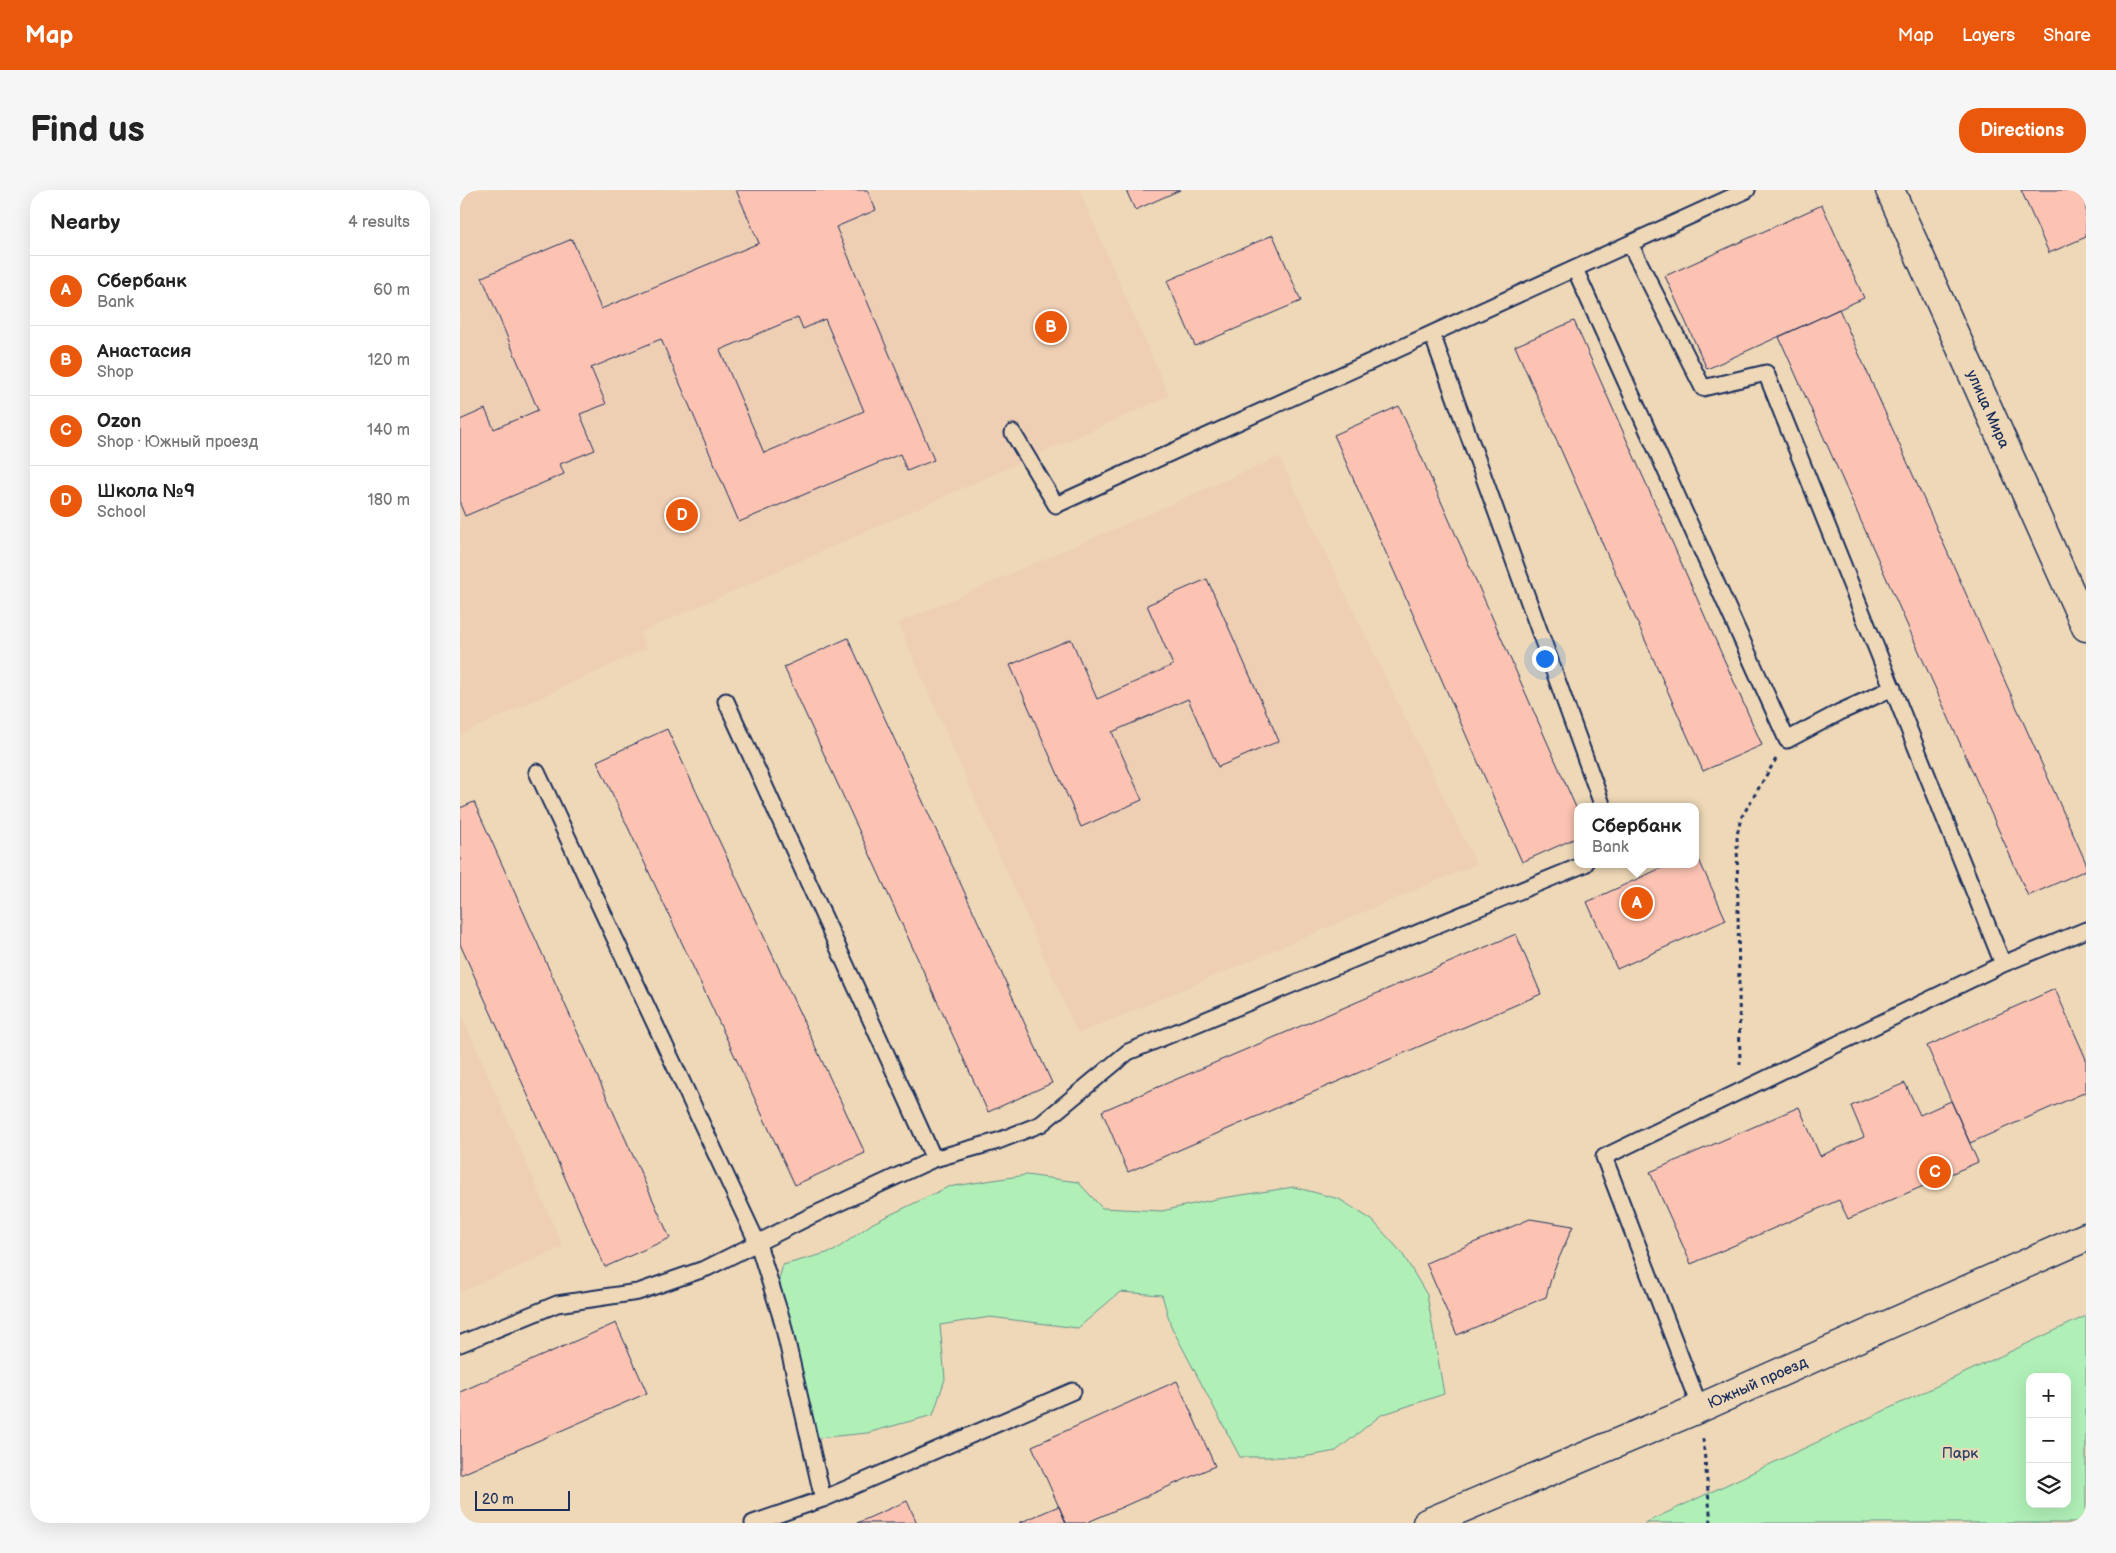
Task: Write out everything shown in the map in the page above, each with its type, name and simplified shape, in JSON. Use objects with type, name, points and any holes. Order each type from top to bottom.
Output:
[{"type":"street","name":"улица Мира","points":[[1890,190],[2086,627]]},
{"type":"street","name":"Южный проезд","points":[[1427,1523],[1700,1408],[2086,1237]]},
{"type":"lane","points":[[1013,433],[1056,505],[1747,190]]},
{"type":"lane","points":[[1630,244],[1703,388],[1766,374],[2003,964]]},
{"type":"lane","points":[[1575,269],[1787,740],[1840,712],[1893,688]]},
{"type":"lane","points":[[1432,334],[1602,803]]},
{"type":"lane","points":[[726,701],[934,1159]]},
{"type":"lane","points":[[537,772],[758,1244],[782,1320],[823,1499]]},
{"type":"lane","points":[[460,1344],[557,1304],[638,1292],[707,1268],[934,1159],[998,1141],[1041,1124],[1128,1052],[1575,868]]},
{"type":"lane","points":[[1700,1408],[1604,1157],[2003,964],[2086,930]]},
{"type":"lane","points":[[752,1523],[823,1499],[1073,1391]]},
{"type":"path","points":[[1740,1091],[1737,835],[1741,818],[1787,740]]},
{"type":"path","points":[[1700,1408],[1711,1523]]},
{"type":"shaded area","points":[[460,190],[1079,190],[1169,396],[639,633],[647,648],[460,735]]},
{"type":"shaded area","points":[[1279,457],[1476,864],[1078,1034],[898,623]]},
{"type":"shaded area","points":[[460,1012],[563,1247],[460,1292]]},
{"type":"green space","points":[[1026,1175],[1078,1182],[1102,1208],[1162,1211],[1216,1199],[1294,1187],[1339,1199],[1372,1220],[1402,1253],[1427,1295],[1444,1394],[1381,1415],[1336,1451],[1303,1457],[1240,1457],[1171,1326],[1162,1295],[1120,1292],[1078,1328],[990,1317],[940,1325],[945,1379],[933,1415],[867,1433],[807,1439],[774,1296],[783,1265],[834,1251],[873,1223],[948,1187]]},
{"type":"green space","name":"Парк","points":[[2086,1316],[2086,1523],[1645,1523]]},
{"type":"building","points":[[736,190],[867,190],[876,210],[836,227],[934,460],[907,471],[900,454],[739,522],[661,339],[591,368],[606,404],[580,414],[595,450],[560,464],[564,474],[465,516],[460,504],[460,420],[485,409],[494,429],[538,410],[482,277],[572,239],[601,309],[759,243]],"holes":[[[798,317],[803,329],[825,319],[864,411],[764,453],[720,350]]]},
{"type":"building","points":[[1126,190],[1180,190],[1135,210]]},
{"type":"building","points":[[2021,190],[2086,190],[2086,237],[2049,253]]},
{"type":"building","points":[[1822,205],[1864,298],[1707,369],[1665,276]]},
{"type":"building","points":[[1273,235],[1301,301],[1195,346],[1167,281]]},
{"type":"building","points":[[1839,309],[2086,863],[2086,870],[2028,896],[1779,337]]},
{"type":"building","points":[[1574,321],[1762,745],[1703,771],[1515,346]]},
{"type":"building","points":[[1399,406],[1574,803],[1574,839],[1522,862],[1334,435]]},
{"type":"building","points":[[1207,579],[1279,741],[1218,767],[1188,699],[1112,732],[1142,800],[1081,827],[1010,665],[1071,639],[1097,699],[1173,665],[1147,605]]},
{"type":"building","points":[[848,638],[1052,1083],[988,1112],[784,667]]},
{"type":"building","points":[[667,729],[865,1153],[795,1185],[597,761]]},
{"type":"building","points":[[474,802],[670,1238],[605,1267],[460,944],[460,808]]},
{"type":"building","points":[[1699,860],[1726,920],[1617,969],[1587,902],[1661,868],[1699,868]]},
{"type":"building","points":[[1516,934],[1541,994],[1128,1172],[1102,1111]]},
{"type":"building","points":[[2055,989],[2086,1059],[2086,1092],[1970,1143],[1927,1046]]},
{"type":"building","points":[[1905,1083],[1920,1115],[1951,1101],[1978,1162],[1848,1219],[1839,1200],[1691,1264],[1650,1172],[1799,1107],[1820,1156],[1864,1137],[1851,1106]]},
{"type":"building","points":[[1530,1219],[1573,1226],[1553,1272],[1546,1297],[1457,1335],[1426,1263]]},
{"type":"building","points":[[616,1323],[647,1393],[460,1475],[460,1392]]},
{"type":"building","points":[[1177,1381],[1215,1466],[1086,1523],[1066,1523],[1032,1446]]},
{"type":"building","points":[[907,1501],[917,1523],[857,1523]]},
{"type":"building","points":[[1059,1506],[1066,1523],[1019,1523]]},
{"type":"place","name":"Анастасия","points":[[1051,327]]},
{"type":"place","name":"Школа №9","points":[[682,515]]},
{"type":"place","name":"Сбербанк","points":[[1637,903]]},
{"type":"place","name":"Ozon","points":[[1935,1172]]}]
